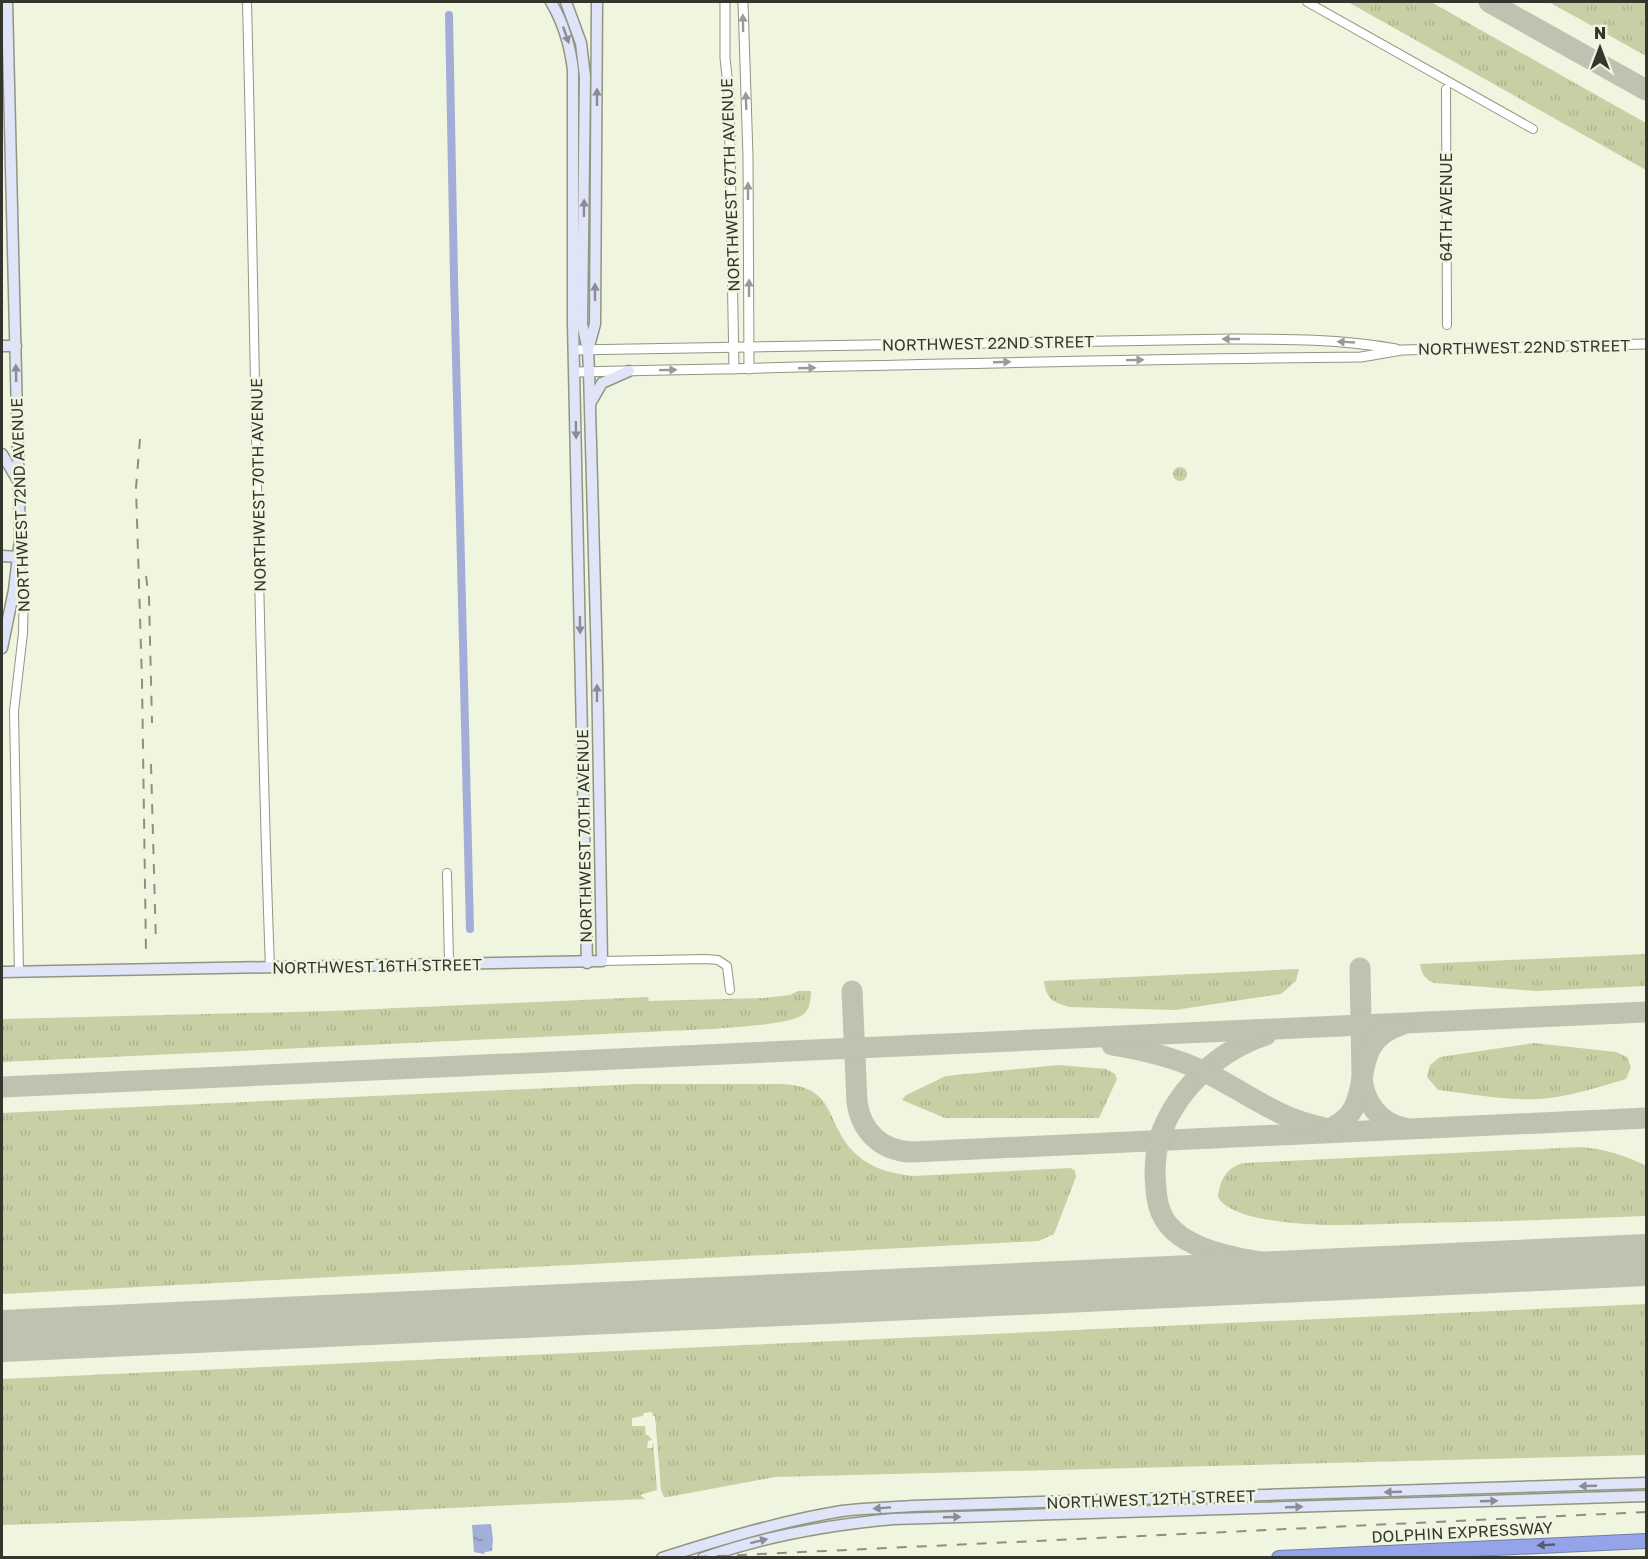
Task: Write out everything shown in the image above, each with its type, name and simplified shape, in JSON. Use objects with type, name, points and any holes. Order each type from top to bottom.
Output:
[{"type":"highway","name":"DOLPHIN EXPRESSWAY","points":[[1279,1557],[1647,1541]]},
{"type":"main road","name":"NORTHWEST 72ND AVENUE","points":[[7,2],[19,557]]},
{"type":"main road","name":"NORTHWEST 70TH AVENUE","points":[[551,2],[570,43],[573,70],[574,372],[588,963]]},
{"type":"main road","points":[[566,2],[581,43],[585,77],[582,324],[588,350]]},
{"type":"main road","points":[[588,350],[595,324],[597,2]]},
{"type":"main road","points":[[2,99],[10,111]]},
{"type":"main road","points":[[2,177],[12,194]]},
{"type":"main road","points":[[2,346],[16,346]]},
{"type":"main road","name":"NORTHWEST 70TH AVENUE","points":[[588,350],[597,664],[602,962]]},
{"type":"main road","points":[[589,405],[602,383],[629,371]]},
{"type":"main road","points":[[2,454],[19,482]]},
{"type":"main road","points":[[2,556],[19,557],[2,648]]},
{"type":"main road","name":"NORTHWEST 16TH STREET","points":[[2,972],[602,962]]},
{"type":"main road","name":"NORTHWEST 12TH STREET","points":[[662,1557],[793,1520],[845,1511],[912,1506],[1647,1483]]},
{"type":"main road","name":"NORTHWEST 12TH STREET","points":[[703,1557],[805,1530],[893,1519],[1647,1496]]},
{"type":"street","name":"NORTHWEST 70TH AVENUE","points":[[247,2],[255,302],[257,504],[270,968]]},
{"type":"street","name":"NORTHWEST 67TH AVENUE","points":[[724,2],[725,58],[729,95],[734,369]]},
{"type":"street","name":"NORTHWEST 67TH AVENUE","points":[[743,2],[748,157],[749,369]]},
{"type":"street","points":[[1307,2],[1533,129]]},
{"type":"street","name":"64TH AVENUE","points":[[1446,89],[1447,325]]},
{"type":"street","name":"NORTHWEST 22ND STREET","points":[[574,350],[1290,339],[1360,342],[1402,350]]},
{"type":"street","name":"NORTHWEST 22ND STREET","points":[[574,372],[1077,360],[1361,357],[1402,350],[1647,344]]},
{"type":"street","name":"NORTHWEST 72ND AVENUE","points":[[19,557],[24,598],[21,653],[14,711],[20,972]]},
{"type":"street","points":[[447,873],[449,963]]},
{"type":"street","name":"NORTHWEST 16TH STREET","points":[[602,962],[718,960],[727,966],[730,990]]},
{"type":"green space","points":[[1348,2],[1431,2],[1646,123],[1646,170]]},
{"type":"green space","points":[[1549,2],[1646,2],[1646,56]]},
{"type":"green space","points":[[1180,467],[1185,469],[1187,474],[1185,479],[1180,481],[1175,479],[1173,474],[1175,469]]},
{"type":"green space","points":[[1646,954],[1646,986],[1536,991],[1434,983],[1424,976],[1420,964]]},
{"type":"green space","points":[[1299,969],[1296,981],[1281,994],[1175,1010],[1069,1007],[1051,999],[1046,992],[1044,981]]},
{"type":"green space","points":[[798,991],[811,991],[806,1012],[793,1019],[771,1024],[711,1029],[2,1062],[2,1019],[332,1011],[648,997],[649,1001],[764,998],[790,995]]},
{"type":"green space","points":[[1534,1043],[1616,1052],[1627,1057],[1631,1067],[1626,1079],[1572,1094],[1540,1099],[1502,1098],[1438,1090],[1427,1077],[1430,1065],[1440,1057]]},
{"type":"green space","points":[[1059,1065],[1106,1069],[1115,1074],[1117,1079],[1099,1118],[945,1118],[902,1100],[906,1095],[946,1076]]},
{"type":"green space","points":[[637,1084],[798,1086],[811,1091],[820,1098],[843,1138],[864,1161],[896,1173],[913,1176],[1071,1168],[1075,1171],[1076,1177],[1054,1234],[1039,1241],[2,1294],[2,1113]]},
{"type":"green space","points":[[1581,1147],[1615,1153],[1646,1166],[1646,1216],[1355,1225],[1308,1224],[1275,1221],[1241,1213],[1231,1209],[1218,1197],[1220,1185],[1228,1171],[1243,1163]]},
{"type":"green space","points":[[1646,1304],[1646,1455],[775,1477],[664,1497],[661,1490],[655,1416],[652,1412],[632,1418],[632,1426],[645,1426],[646,1435],[652,1440],[648,1441],[647,1448],[652,1448],[653,1442],[657,1490],[640,1495],[645,1499],[258,1517],[2,1525],[2,1379]]},
{"type":"water","points":[[491,1524],[492,1551],[484,1554],[474,1552],[472,1525]]},
{"type":"waterway","points":[[449,15],[470,929]]},
{"type":"taxiway","points":[[1489,2],[1646,90]]},
{"type":"taxiway","points":[[1360,968],[1363,1086],[1374,1110],[1388,1121],[1405,1128]]},
{"type":"taxiway","points":[[852,991],[859,1113],[868,1131],[875,1138],[882,1144],[901,1151],[1646,1118]]},
{"type":"taxiway","points":[[2,1087],[1646,1012]]},
{"type":"taxiway","points":[[1323,1131],[1342,1122],[1353,1109],[1371,1047],[1382,1035],[1401,1025]]},
{"type":"taxiway","points":[[1266,1035],[1233,1050],[1218,1060],[1191,1085],[1179,1099],[1170,1115],[1158,1142],[1155,1169],[1158,1205],[1168,1224],[1173,1230],[1196,1245],[1228,1256],[1266,1263],[1349,1269],[1454,1269]]},
{"type":"taxiway","points":[[1112,1045],[1148,1052],[1183,1063],[1219,1079],[1291,1118],[1322,1127]]},
{"type":"runway","points":[[2,1336],[1646,1260]]},
{"type":"railway","points":[[140,439],[136,488],[142,681],[146,952]]},
{"type":"railway","points":[[146,576],[149,598],[152,723]]},
{"type":"railway","points":[[151,764],[156,944]]},
{"type":"railway","points":[[677,1558],[1646,1512]]}]
